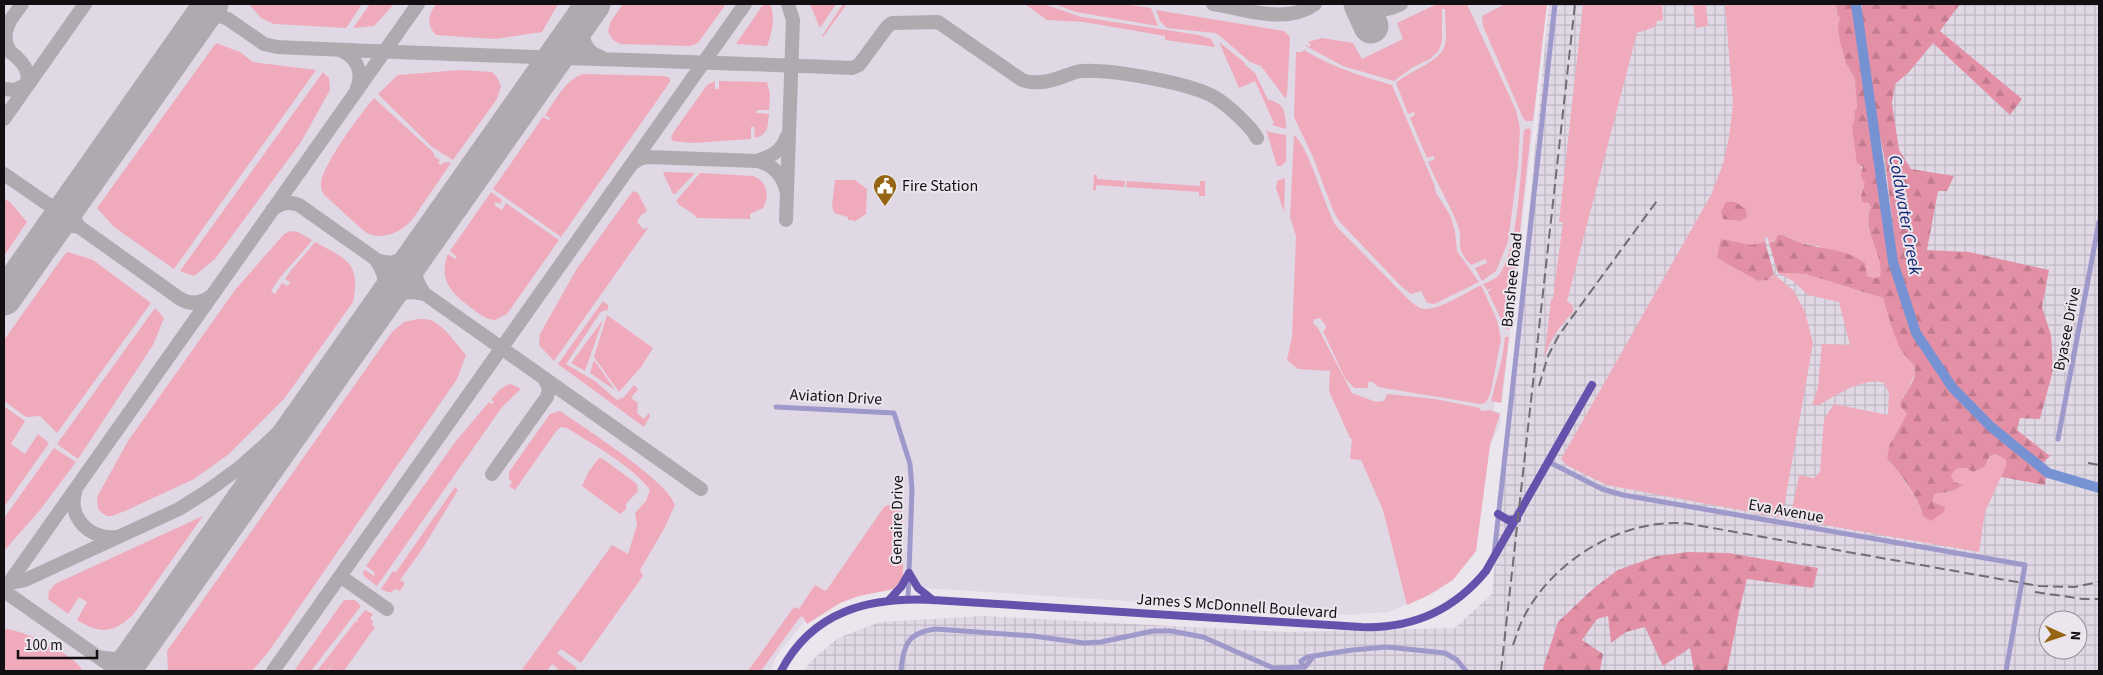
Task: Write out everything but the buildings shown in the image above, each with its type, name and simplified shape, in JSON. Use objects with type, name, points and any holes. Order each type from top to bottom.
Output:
[{"type":"main road","name":"James S McDonnell Boulevard","points":[[781,671],[799,646],[830,620],[860,606],[889,600],[934,600],[1381,627],[1424,618],[1454,602],[1475,584],[1494,558],[1592,385]]},
{"type":"main road","points":[[1498,514],[1503,518],[1516,519]]},
{"type":"main road","points":[[889,600],[901,588],[909,573]]},
{"type":"main road","points":[[909,573],[918,588],[934,600]]},
{"type":"street","name":"Banshee Road","points":[[1494,558],[1555,4]]},
{"type":"street","name":"Byasee Drive","points":[[2058,439],[2099,222]]},
{"type":"street","name":"Aviation Drive","points":[[776,407],[894,413]]},
{"type":"street","name":"Genaire Drive","points":[[894,413],[910,464],[912,489],[908,599]]},
{"type":"street","name":"Eva Avenue","points":[[1549,462],[1602,489],[1623,495],[2025,565],[2006,671]]},
{"type":"street","points":[[901,671],[907,642],[915,634],[924,630],[936,630],[1033,636],[1084,643],[1171,631],[1203,638],[1273,668],[1302,666],[1302,662],[1307,657],[1387,647],[1446,653],[1457,660],[1466,671]]},
{"type":"shaded area","points":[[4,4],[1547,4],[1502,402],[1495,402],[1494,410],[1501,413],[1501,422],[1490,445],[1476,551],[1453,578],[1437,591],[1388,612],[1346,615],[892,586],[834,601],[805,621],[777,655],[770,671],[4,671]]},
{"type":"shaded area","points":[[249,4],[362,4],[346,28],[274,24],[261,18]]},
{"type":"shaded area","points":[[370,4],[394,4],[374,26],[353,28]]},
{"type":"shaded area","points":[[436,4],[558,4],[542,32],[495,39],[436,35],[429,24],[429,20]]},
{"type":"shaded area","points":[[623,4],[726,4],[698,43],[690,46],[621,44],[616,42],[608,31],[611,21]]},
{"type":"shaded area","points":[[770,4],[773,14],[772,31],[767,46],[736,44],[762,6]]},
{"type":"shaded area","points":[[810,4],[836,4],[820,28]]},
{"type":"shaded area","points":[[843,4],[847,4],[823,37],[822,36]]},
{"type":"shaded area","points":[[1025,4],[1044,4],[1081,17],[1199,35],[1211,39],[1215,47],[1165,40],[1165,36],[1084,22],[1047,20]]},
{"type":"shaded area","points":[[1054,4],[1124,4],[1151,8],[1158,26],[1076,12]]},
{"type":"shaded area","points":[[1437,4],[1467,4],[1516,110],[1520,129],[1518,165],[1508,242],[1496,271],[1482,281],[1475,268],[1487,263],[1485,259],[1471,265],[1462,253],[1458,226],[1428,162],[1435,159],[1433,156],[1427,158],[1410,118],[1415,115],[1414,112],[1408,114],[1396,83],[1431,61],[1442,51],[1446,41],[1445,9],[1442,9],[1442,41],[1439,50],[1430,59],[1413,67],[1394,81],[1343,66],[1306,46],[1306,44],[1309,47],[1311,45],[1308,42],[1322,38],[1353,43],[1362,59],[1403,39],[1397,23]]},
{"type":"shaded area","points":[[1505,4],[1547,4],[1533,121],[1526,121],[1523,118],[1483,26],[1482,16]]},
{"type":"shaded area","points":[[1549,4],[2099,4],[2099,671],[804,671],[810,662],[838,638],[880,622],[984,616],[1288,632],[1455,628],[1492,594]]},
{"type":"shaded area","points":[[1583,4],[1662,4],[1663,20],[1657,21],[1655,27],[1637,33],[1567,301],[1573,306],[1573,312],[1555,334],[1544,360],[1563,222],[1559,222]]},
{"type":"shaded area","points":[[1693,4],[1706,4],[1708,26],[1696,28]]},
{"type":"shaded area","points":[[1725,4],[1836,4],[1837,14],[1840,18],[1838,26],[1846,63],[1855,79],[1857,109],[1854,111],[1855,117],[1852,127],[1865,182],[1861,197],[1871,207],[1868,224],[1881,267],[1880,276],[1875,278],[1867,276],[1819,246],[1801,243],[1784,235],[1769,243],[1768,238],[1764,236],[1765,242],[1717,258],[1758,281],[1768,280],[1775,275],[1794,291],[1805,312],[1813,343],[1782,518],[1607,485],[1568,466],[1561,459],[1711,195],[1723,164],[1733,104]]},
{"type":"shaded area","points":[[1156,10],[1284,31],[1290,37],[1287,96],[1285,98],[1261,66],[1250,62],[1220,36],[1215,33],[1167,28],[1160,21]]},
{"type":"shaded area","points":[[1219,42],[1255,73],[1268,100],[1274,101],[1281,106],[1285,114],[1286,129],[1272,125],[1274,123],[1255,81],[1239,88]]},
{"type":"shaded area","points":[[216,43],[240,52],[253,62],[316,70],[174,269],[114,227],[97,208]]},
{"type":"shaded area","points":[[1304,50],[1336,66],[1392,85],[1434,184],[1436,193],[1450,215],[1455,231],[1457,251],[1479,282],[1434,304],[1427,303],[1421,291],[1411,294],[1402,287],[1338,220],[1313,157],[1294,117],[1296,52]]},
{"type":"shaded area","points":[[461,70],[492,72],[497,77],[501,86],[497,99],[453,160],[432,147],[378,94],[398,75]]},
{"type":"shaded area","points":[[323,72],[329,78],[330,90],[301,142],[215,259],[194,276],[180,271]]},
{"type":"shaded area","points":[[583,74],[664,76],[670,78],[670,82],[561,237],[493,189],[543,117],[549,120],[550,118],[545,115],[561,91],[571,81]]},
{"type":"shaded area","points":[[715,81],[715,89],[719,89],[719,81],[767,82],[770,94],[769,110],[757,110],[756,113],[769,114],[768,126],[763,135],[755,138],[754,127],[751,127],[751,139],[693,143],[673,141],[671,137],[675,130],[707,85]]},
{"type":"shaded area","points":[[374,98],[433,152],[435,157],[440,160],[438,163],[441,165],[444,162],[451,163],[412,220],[398,231],[381,236],[369,234],[360,227],[324,195],[321,187],[326,168],[333,155]]},
{"type":"shaded area","points":[[1529,128],[1531,131],[1509,330],[1504,326],[1488,292],[1492,288],[1487,290],[1483,284],[1497,277],[1504,266],[1510,249],[1518,207],[1524,130]]},
{"type":"shaded area","points":[[1266,129],[1269,132],[1286,135],[1286,161],[1281,166],[1277,166]]},
{"type":"shaded area","points":[[1294,135],[1300,141],[1311,164],[1336,226],[1410,301],[1420,308],[1433,308],[1481,285],[1497,320],[1501,339],[1491,391],[1485,403],[1480,404],[1378,387],[1373,382],[1368,382],[1368,388],[1354,388],[1345,378],[1323,331],[1326,326],[1320,318],[1314,319],[1313,323],[1318,328],[1352,393],[1376,402],[1384,401],[1387,394],[1435,399],[1480,408],[1481,411],[1490,410],[1500,414],[1490,445],[1476,551],[1453,580],[1427,596],[1407,605],[1383,510],[1361,460],[1350,459],[1352,439],[1329,391],[1330,371],[1298,369],[1287,360],[1292,337],[1296,236],[1290,217]]},
{"type":"shaded area","points":[[663,173],[695,173],[673,194]]},
{"type":"shaded area","points":[[700,173],[753,176],[758,178],[764,185],[767,193],[763,208],[750,214],[750,219],[697,218],[676,201]]},
{"type":"shaded area","points":[[1094,175],[1097,175],[1097,179],[1125,181],[1124,187],[1096,185],[1096,190],[1093,190]]},
{"type":"shaded area","points":[[1285,178],[1284,212],[1276,188],[1277,181]]},
{"type":"shaded area","points":[[835,180],[855,180],[867,189],[866,214],[854,222],[853,220],[848,220],[848,217],[834,213],[832,206]]},
{"type":"shaded area","points":[[1127,181],[1200,186],[1200,181],[1205,181],[1205,196],[1199,196],[1199,192],[1126,187]]},
{"type":"shaded area","points":[[633,191],[638,193],[647,211],[641,215],[637,222],[643,229],[648,228],[554,361],[539,345],[540,334],[576,270]]},
{"type":"shaded area","points":[[491,192],[502,200],[500,204],[496,202],[494,205],[502,210],[506,203],[559,240],[507,314],[495,320],[482,315],[457,296],[448,285],[445,271],[448,254],[455,259],[457,257],[450,251]]},
{"type":"shaded area","points":[[4,199],[10,202],[27,222],[4,256]]},
{"type":"shaded area","points":[[290,231],[298,232],[312,240],[271,291],[275,294],[282,283],[288,286],[290,282],[285,279],[315,242],[349,263],[355,278],[353,302],[284,399],[229,454],[194,479],[112,516],[102,513],[98,509],[97,497],[128,441],[235,290],[284,234]]},
{"type":"shaded area","points":[[68,252],[93,260],[151,303],[57,433],[40,416],[26,417],[4,401],[4,340]]},
{"type":"shaded area","points":[[1778,273],[1806,274],[1883,298],[1903,353],[1912,362],[1915,372],[1908,391],[1903,397],[1907,414],[1889,446],[1887,459],[1908,486],[1923,516],[1944,507],[1933,502],[1934,494],[1953,491],[1962,485],[1954,482],[1951,475],[1956,469],[1984,467],[1990,456],[1996,454],[2006,460],[2006,466],[1985,512],[1979,552],[1790,519],[1799,475],[1814,478],[1820,472],[1824,419],[1834,404],[1888,415],[1889,393],[1884,383],[1868,382],[1850,388],[1819,405],[1812,405],[1818,387],[1822,344],[1850,345],[1839,302],[1808,295],[1793,281]]},
{"type":"shaded area","points":[[603,301],[608,305],[608,310],[600,313],[566,364],[595,381],[617,400],[624,397],[634,385],[638,389],[631,398],[638,403],[637,413],[644,419],[649,413],[650,416],[644,427],[558,364]]},
{"type":"shaded area","points":[[155,308],[164,318],[153,345],[78,459],[57,444]]},
{"type":"shaded area","points":[[607,315],[653,348],[641,367],[619,392],[594,357]]},
{"type":"shaded area","points":[[418,319],[435,322],[450,335],[466,355],[457,379],[269,651],[252,671],[168,671],[167,651],[392,332],[404,322]]},
{"type":"shaded area","points":[[603,320],[585,371],[571,363]]},
{"type":"shaded area","points":[[1505,337],[1509,337],[1501,403],[1491,401],[1502,359]]},
{"type":"shaded area","points":[[594,360],[615,390],[590,373]]},
{"type":"shaded area","points":[[511,384],[521,389],[502,407],[377,586],[364,576],[363,571],[365,570],[374,576],[375,573],[366,566],[456,441],[489,402],[492,404],[494,402],[491,400],[500,390]]},
{"type":"shaded area","points":[[5,407],[25,421],[11,444],[25,454],[38,434],[49,443],[4,507]]},
{"type":"shaded area","points":[[560,411],[642,469],[669,495],[675,505],[664,529],[640,570],[643,576],[581,663],[561,649],[557,653],[577,668],[575,671],[556,671],[558,668],[552,664],[547,671],[521,671],[612,545],[628,554],[637,525],[635,513],[646,501],[650,490],[634,473],[612,456],[567,428],[561,427],[515,490],[509,486],[512,482],[509,479],[509,472],[550,414]]},
{"type":"shaded area","points":[[54,448],[76,462],[40,510],[4,551],[4,518]]},
{"type":"shaded area","points":[[599,458],[637,484],[638,491],[626,504],[626,509],[620,514],[582,486],[589,471]]},
{"type":"shaded area","points":[[455,487],[458,490],[421,551],[400,580],[405,583],[400,591],[395,589],[392,592],[387,592],[381,589],[393,571],[396,572]]},
{"type":"shaded area","points":[[888,505],[899,507],[903,515],[903,577],[894,589],[859,596],[840,603],[807,624],[803,617],[800,617],[761,671],[748,671],[794,607],[799,609],[815,585],[826,591],[884,507]]},
{"type":"shaded area","points":[[203,516],[133,615],[119,626],[112,629],[99,630],[77,620],[87,602],[79,597],[68,614],[48,599],[49,591],[55,584]]},
{"type":"shaded area","points":[[344,600],[355,600],[361,606],[311,671],[294,671]]},
{"type":"shaded area","points":[[365,610],[373,614],[370,619],[375,627],[344,671],[328,671],[336,659],[327,671],[317,671],[355,622],[358,622],[357,620]]},
{"type":"shaded area","points":[[6,629],[14,630],[48,644],[70,658],[83,671],[4,671],[4,631]]},
{"type":"green space","points":[[1836,4],[1852,4],[1890,262],[1914,336],[1949,389],[1984,426],[2046,476],[2045,485],[2001,477],[2006,466],[2006,460],[1996,454],[1990,456],[1984,467],[1973,472],[1966,468],[1956,469],[1951,475],[1954,482],[1963,485],[1953,491],[1934,494],[1933,502],[1945,507],[1944,512],[1931,521],[1923,516],[1918,501],[1898,471],[1887,459],[1889,446],[1907,414],[1900,405],[1912,382],[1915,370],[1901,349],[1883,298],[1806,274],[1778,273],[1769,243],[1775,241],[1778,235],[1781,235],[1801,243],[1842,252],[1865,263],[1867,276],[1875,278],[1880,276],[1879,258],[1868,225],[1871,207],[1868,203],[1862,202],[1861,196],[1865,183],[1861,176],[1863,167],[1857,163],[1852,127],[1855,117],[1854,111],[1857,108],[1855,79],[1846,63],[1840,42],[1838,26],[1840,18],[1837,14]]},
{"type":"green space","points":[[1862,4],[1960,4],[1940,31],[2022,99],[2010,115],[1933,43],[1909,72],[1895,84],[1892,103],[1899,150],[1911,169],[1954,176],[1947,191],[1938,191],[1927,250],[1969,252],[2049,270],[2042,307],[2051,335],[2053,370],[2040,419],[2020,418],[2017,430],[2050,456],[2044,462],[2040,462],[1997,428],[1954,385],[1919,332],[1897,262],[1885,160],[1874,109],[1862,32]]},
{"type":"green space","points":[[1726,202],[1735,202],[1746,209],[1747,217],[1740,221],[1723,219],[1721,212]]},
{"type":"green space","points":[[1721,239],[1751,245],[1765,242],[1774,274],[1768,280],[1758,281],[1717,258]]},
{"type":"green space","points":[[1688,552],[1728,553],[1818,568],[1813,588],[1747,579],[1727,671],[1694,671],[1690,648],[1663,666],[1645,627],[1626,632],[1611,643],[1608,616],[1597,619],[1582,640],[1603,654],[1600,671],[1543,671],[1558,622],[1594,588],[1618,570],[1657,556]]},
{"type":"waterway","name":"Coldwater Creek","points":[[1856,4],[1893,262],[1916,333],[1952,387],[1990,426],[2048,473],[2099,488]]},
{"type":"taxiway","points":[[4,29],[22,4]]},
{"type":"taxiway","points":[[4,119],[85,4]]},
{"type":"taxiway","points":[[195,27],[200,13],[199,4]]},
{"type":"taxiway","points":[[4,590],[418,4]]},
{"type":"taxiway","points":[[511,120],[552,56],[579,4]]},
{"type":"taxiway","points":[[273,671],[745,4]]},
{"type":"taxiway","points":[[786,220],[793,20],[788,4]]},
{"type":"taxiway","points":[[1213,4],[1279,15],[1291,14],[1315,4]]},
{"type":"taxiway","points":[[1364,4],[1379,10],[1401,4]]},
{"type":"taxiway","points":[[587,13],[583,26],[584,39],[589,50],[601,57]]},
{"type":"taxiway","points":[[194,28],[214,16],[223,17],[264,44],[277,47],[852,68],[859,65],[892,23],[938,22],[1022,80],[1044,82],[1077,71],[1094,71],[1170,82],[1204,92],[1216,98],[1238,116],[1257,138]]},
{"type":"taxiway","points":[[10,21],[6,37],[11,53]]},
{"type":"taxiway","points":[[4,46],[26,68],[28,80],[26,87]]},
{"type":"taxiway","points":[[339,50],[350,56],[357,65],[360,76],[357,88]]},
{"type":"taxiway","points":[[4,89],[15,90],[29,83]]},
{"type":"taxiway","points":[[757,161],[776,152],[782,146],[787,136]]},
{"type":"taxiway","points":[[632,164],[639,159],[648,157],[757,161],[776,171],[786,190]]},
{"type":"taxiway","points":[[4,174],[49,205],[59,206],[73,200]]},
{"type":"taxiway","points":[[73,200],[73,214],[78,226],[179,298],[195,303],[211,296]]},
{"type":"taxiway","points":[[272,210],[285,203],[299,205],[701,489]]},
{"type":"taxiway","points":[[52,230],[67,225],[80,227]]},
{"type":"taxiway","points":[[417,254],[416,274],[418,283],[423,291]]},
{"type":"taxiway","points":[[379,261],[391,263],[417,254]]},
{"type":"taxiway","points":[[376,260],[385,280],[384,301]]},
{"type":"taxiway","points":[[384,301],[403,293],[424,294]]},
{"type":"taxiway","points":[[492,474],[547,397],[549,388],[544,378]]},
{"type":"taxiway","points":[[4,584],[25,580],[179,509],[239,468],[321,391]]},
{"type":"taxiway","points":[[76,489],[74,509],[83,525],[98,535],[117,537]]},
{"type":"taxiway","points":[[340,576],[387,609]]},
{"type":"taxiway","points":[[4,591],[118,671]]},
{"type":"taxiway","points":[[100,657],[121,658],[140,646]]},
{"type":"taxiway","points":[[137,671],[136,663],[140,646]]},
{"type":"runway","points":[[4,298],[211,4]]},
{"type":"runway","points":[[123,671],[593,4]]},
{"type":"runway","points":[[1361,4],[1371,26]]},
{"type":"railway","points":[[1501,671],[1575,4]]},
{"type":"railway","points":[[1539,386],[1548,356],[1559,335],[1659,198]]},
{"type":"railway","points":[[2088,463],[2099,465]]},
{"type":"railway","points":[[1513,645],[1524,617],[1539,593],[1555,575],[1574,559],[1618,534],[1666,523],[1690,524],[2039,586],[2074,587],[2099,582]]},
{"type":"railway","points":[[2035,592],[2083,599],[2099,599]]},
{"type":"place","name":"Fire Station","points":[[885,207]]}]
